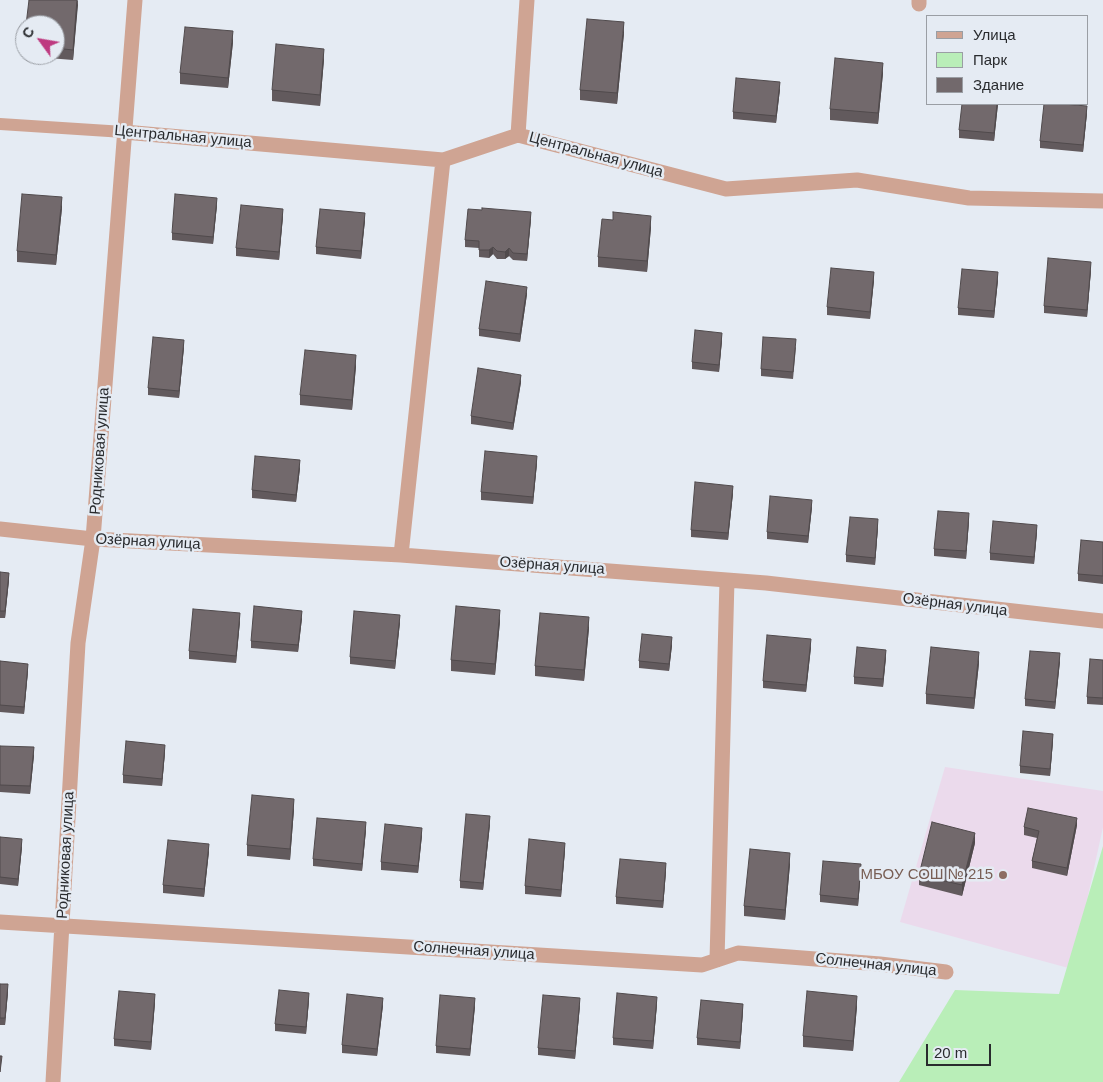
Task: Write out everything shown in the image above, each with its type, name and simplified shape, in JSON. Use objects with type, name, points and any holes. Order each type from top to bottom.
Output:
[{"type":"street","name":"Родниковая улица","points":[[52,1082],[78,643],[93,539],[135,0]]},
{"type":"street","points":[[518,135],[526,0]]},
{"type":"street","name":"Центральная улица","points":[[124,132],[444,160],[518,135],[726,189],[857,180],[969,198],[1103,201]]},
{"type":"street","points":[[402,554],[444,160]]},
{"type":"street","name":"Озёрная улица","points":[[0,529],[93,539],[402,554],[766,583],[1103,621]]},
{"type":"street","points":[[717,960],[727,580]]},
{"type":"street","name":"Солнечная улица","points":[[0,922],[702,965],[738,953],[880,964],[946,972]]},
{"type":"lane","name":"Центральная улица","points":[[0,124],[124,132]]},
{"type":"shaded area","name":"МБОУ СОШ № 215","points":[[945,767],[1103,791],[1103,827],[1072,969],[900,922]]},
{"type":"green space","points":[[1103,846],[1103,1082],[899,1082],[955,990],[1059,994]]},
{"type":"building","points":[[29,0],[77,0],[73,50],[65,49],[65,15],[27,15]]},
{"type":"building","points":[[587,19],[624,22],[617,93],[580,90]]},
{"type":"building","points":[[185,27],[233,31],[228,78],[180,73]]},
{"type":"building","points":[[276,44],[324,49],[320,95],[272,90]]},
{"type":"building","points":[[835,58],[883,63],[878,113],[830,109]]},
{"type":"building","points":[[736,78],[780,82],[776,116],[733,112]]},
{"type":"building","points":[[962,105],[997,105],[994,133],[959,130]]},
{"type":"building","points":[[1044,105],[1087,106],[1083,145],[1040,141]]},
{"type":"building","points":[[22,194],[62,197],[56,255],[17,251]]},
{"type":"building","points":[[175,194],[217,198],[213,237],[172,233]]},
{"type":"building","points":[[241,205],[283,209],[279,252],[236,248]]},
{"type":"building","points":[[482,208],[531,212],[527,254],[513,253],[509,248],[505,252],[497,251],[493,247],[489,250],[479,250],[479,241],[465,240],[468,209],[482,210]]},
{"type":"building","points":[[320,209],[365,213],[361,251],[316,247]]},
{"type":"building","points":[[613,212],[651,216],[647,261],[598,257],[602,219],[613,220]]},
{"type":"building","points":[[1048,258],[1091,262],[1087,310],[1044,306]]},
{"type":"building","points":[[831,268],[874,272],[870,312],[827,307]]},
{"type":"building","points":[[962,269],[998,272],[994,311],[958,308]]},
{"type":"building","points":[[486,281],[527,287],[520,334],[479,329]]},
{"type":"building","points":[[695,330],[722,333],[719,365],[692,362]]},
{"type":"building","points":[[153,337],[184,340],[179,391],[148,388]]},
{"type":"building","points":[[763,337],[796,339],[793,372],[761,369]]},
{"type":"building","points":[[305,350],[356,355],[352,400],[300,395]]},
{"type":"building","points":[[478,368],[521,375],[513,423],[471,416]]},
{"type":"building","points":[[485,451],[537,456],[533,497],[481,492]]},
{"type":"building","points":[[255,456],[300,460],[296,495],[252,490]]},
{"type":"building","points":[[695,482],[733,486],[728,533],[691,530]]},
{"type":"building","points":[[770,496],[812,500],[808,536],[767,532]]},
{"type":"building","points":[[938,511],[969,513],[966,551],[934,549]]},
{"type":"building","points":[[850,517],[878,519],[875,558],[846,555]]},
{"type":"building","points":[[993,521],[1037,525],[1034,557],[990,553]]},
{"type":"building","points":[[1081,540],[1103,542],[1103,576],[1078,574]]},
{"type":"building","points":[[0,572],[9,573],[5,611],[0,611]]},
{"type":"building","points":[[254,606],[302,611],[298,645],[251,641]]},
{"type":"building","points":[[456,606],[500,610],[495,664],[451,660]]},
{"type":"building","points":[[193,609],[240,613],[236,656],[189,651]]},
{"type":"building","points":[[354,611],[400,615],[395,661],[350,657]]},
{"type":"building","points":[[540,613],[589,617],[584,670],[535,666]]},
{"type":"building","points":[[642,634],[672,637],[669,664],[639,661]]},
{"type":"building","points":[[767,635],[811,639],[806,685],[763,681]]},
{"type":"building","points":[[857,647],[886,650],[883,679],[854,677]]},
{"type":"building","points":[[931,647],[979,652],[974,698],[926,694]]},
{"type":"building","points":[[1030,651],[1060,653],[1055,702],[1025,699]]},
{"type":"building","points":[[1090,659],[1103,660],[1103,698],[1087,697]]},
{"type":"building","points":[[0,661],[28,664],[24,707],[0,705]]},
{"type":"building","points":[[1023,731],[1053,734],[1050,769],[1020,766]]},
{"type":"building","points":[[126,741],[165,745],[162,779],[123,775]]},
{"type":"building","points":[[0,746],[34,747],[30,786],[0,785]]},
{"type":"building","points":[[252,795],[294,799],[290,849],[247,845]]},
{"type":"building","points":[[1028,808],[1077,818],[1067,868],[1032,861],[1039,831],[1024,827]]},
{"type":"building","points":[[466,814],[490,816],[483,883],[460,881]]},
{"type":"building","points":[[317,818],[366,822],[362,864],[313,859]]},
{"type":"building","points":[[932,822],[975,833],[962,885],[919,875]]},
{"type":"building","points":[[385,824],[422,828],[418,866],[381,862]]},
{"type":"building","points":[[0,837],[22,839],[18,879],[0,877]]},
{"type":"building","points":[[529,839],[565,843],[561,890],[525,886]]},
{"type":"building","points":[[168,840],[209,844],[204,889],[163,885]]},
{"type":"building","points":[[750,849],[790,853],[785,910],[744,906]]},
{"type":"building","points":[[620,859],[666,863],[663,901],[616,897]]},
{"type":"building","points":[[823,861],[861,864],[858,899],[820,895]]},
{"type":"building","points":[[0,984],[8,984],[5,1018],[0,1018]]},
{"type":"building","points":[[279,990],[309,993],[306,1027],[275,1024]]},
{"type":"building","points":[[119,991],[155,994],[151,1042],[114,1039]]},
{"type":"building","points":[[807,991],[857,996],[853,1041],[803,1036]]},
{"type":"building","points":[[617,993],[657,997],[653,1041],[613,1038]]},
{"type":"building","points":[[347,994],[383,998],[377,1049],[342,1045]]},
{"type":"building","points":[[440,995],[475,998],[470,1049],[436,1046]]},
{"type":"building","points":[[543,995],[580,998],[575,1051],[538,1048]]},
{"type":"building","points":[[701,1000],[743,1004],[740,1042],[697,1038]]},
{"type":"building","points":[[0,1056],[2,1056],[0,1072]]},
{"type":"place","name":"МБОУ СОШ № 215","points":[[1003,875]]}]
